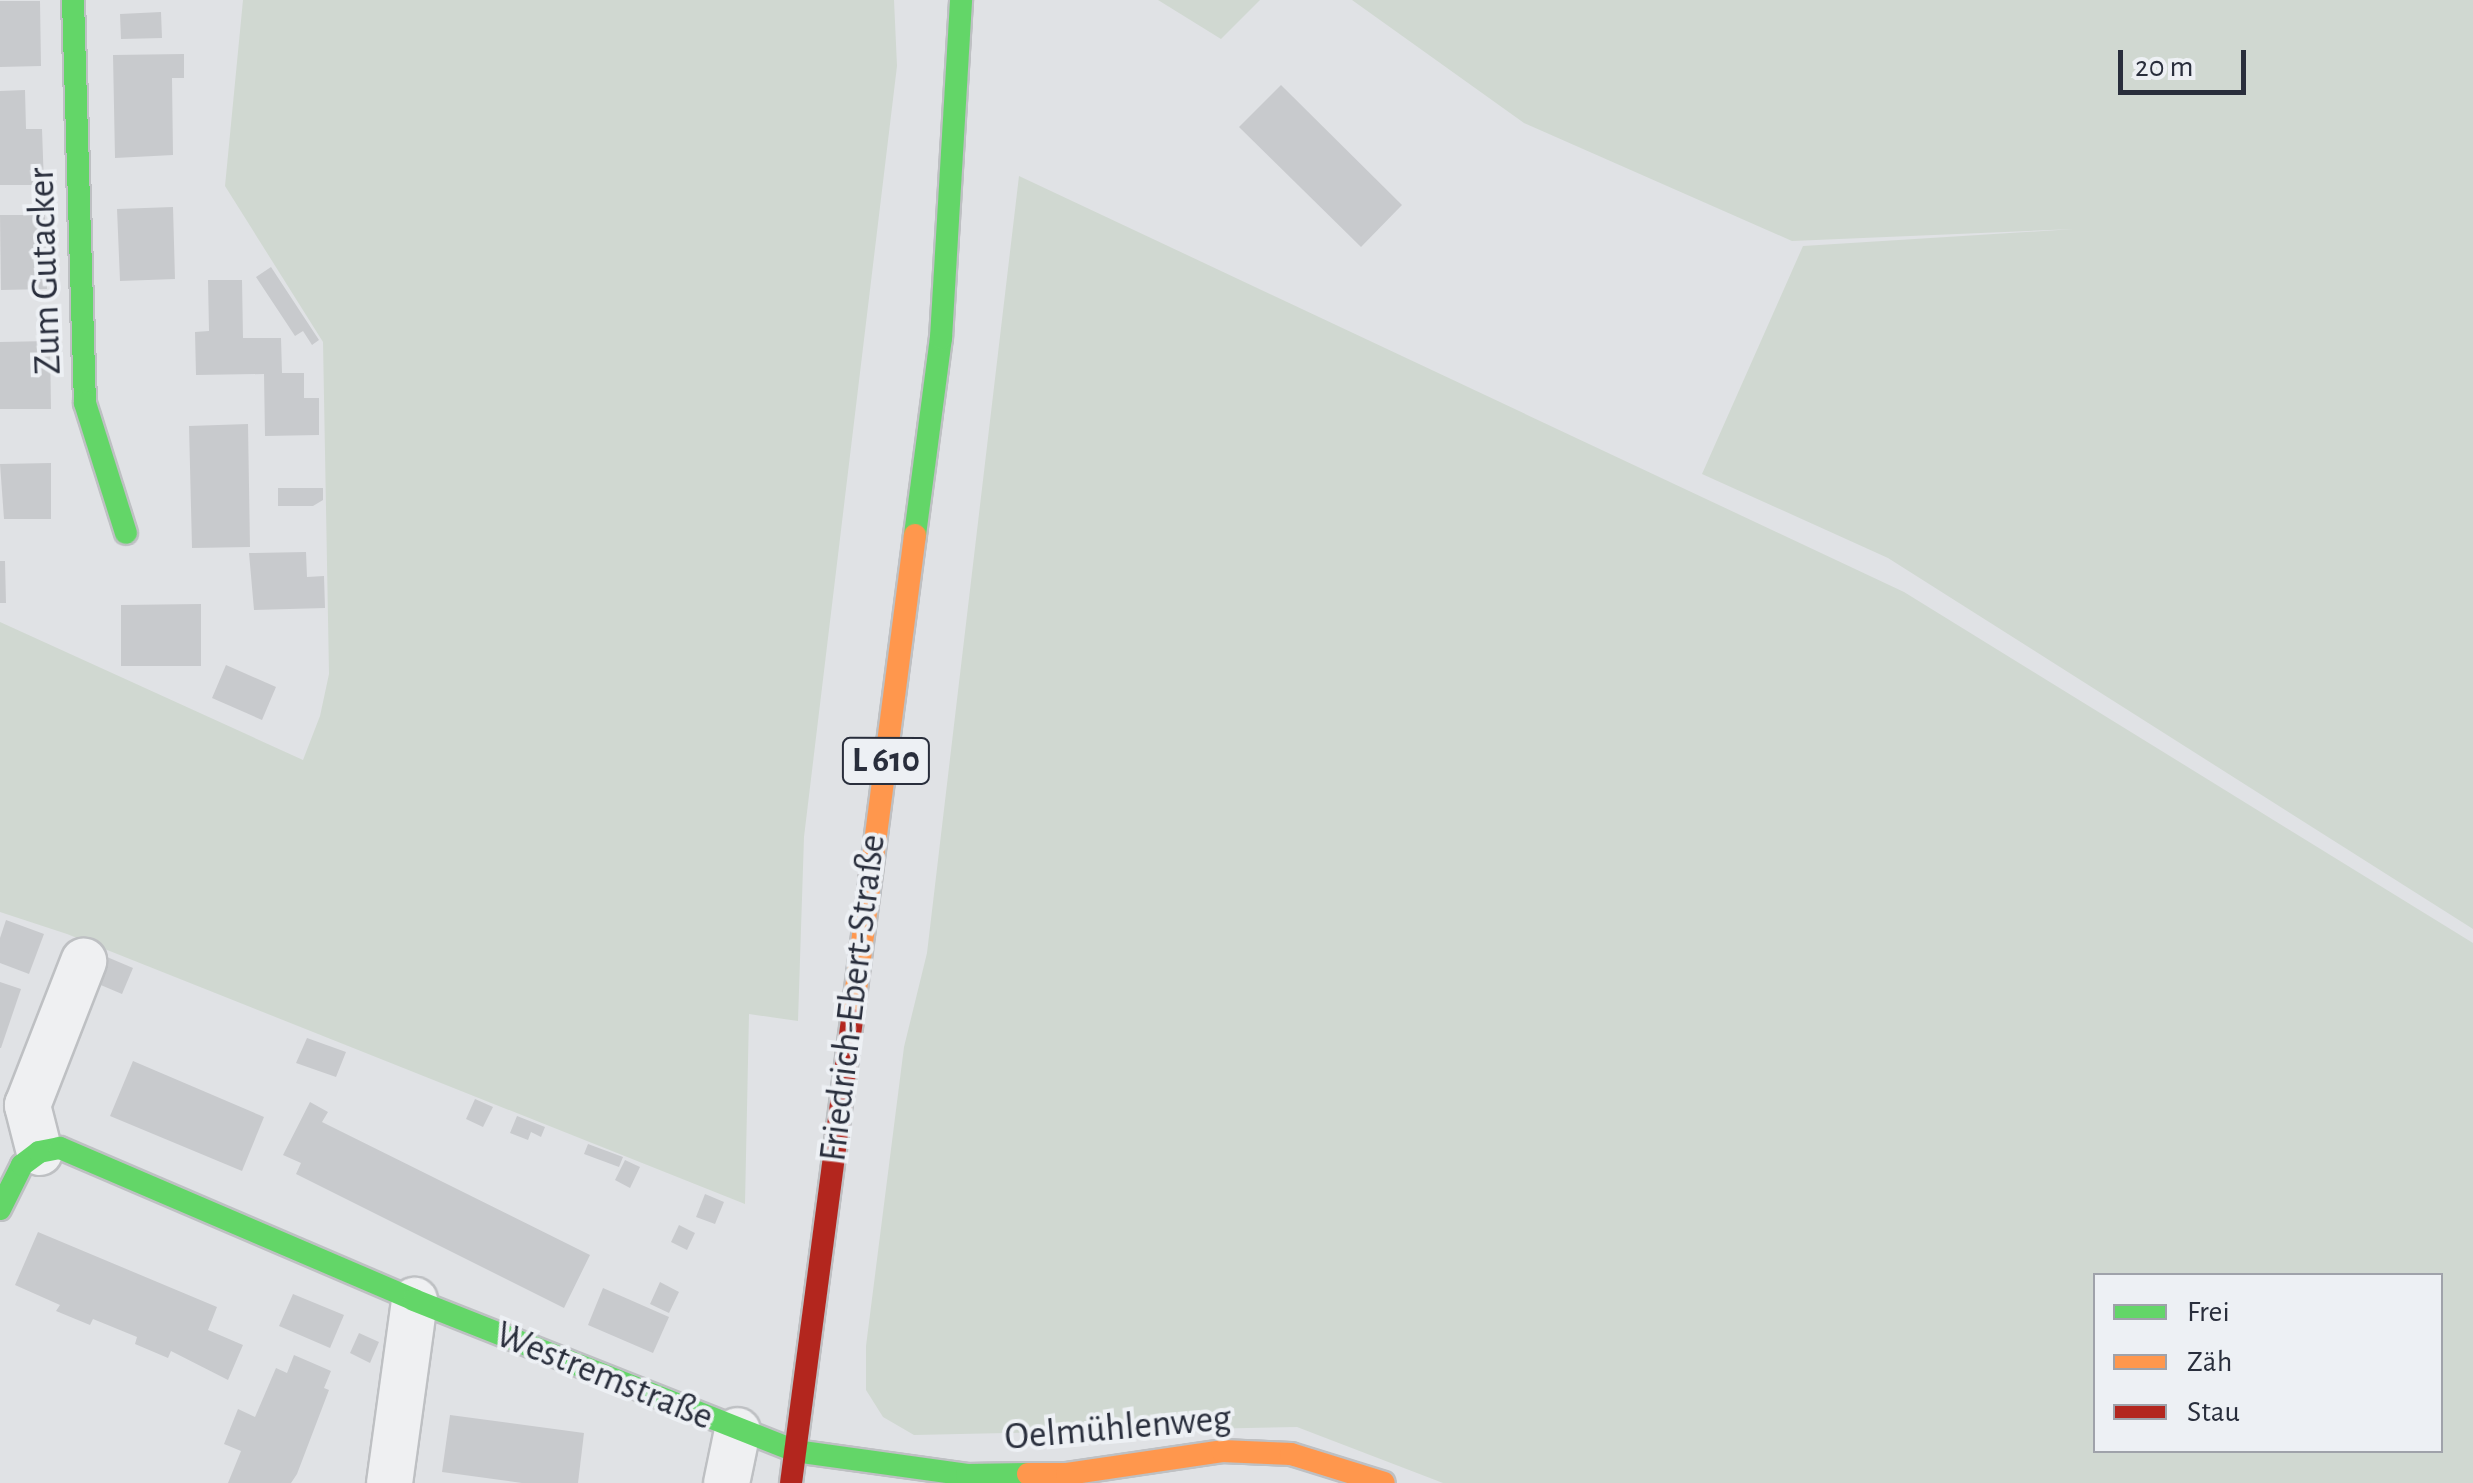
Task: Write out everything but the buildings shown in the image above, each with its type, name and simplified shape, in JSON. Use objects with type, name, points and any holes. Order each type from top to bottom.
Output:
[{"type":"street","name":"Zum Gutacker","points":[[73,0],[85,403],[126,533]]},
{"type":"street","name":"Friedrich-Ebert-Straße","points":[[791,1483],[941,338],[961,0]]},
{"type":"street","points":[[0,1209],[22,1166],[39,1152],[27,1104],[83,961]]},
{"type":"street","name":"Westremstraße","points":[[39,1152],[60,1148],[79,1155],[414,1300],[795,1451]]},
{"type":"street","points":[[389,1483],[414,1300]]},
{"type":"street","points":[[726,1483],[737,1430]]},
{"type":"street","name":"Oelmühlenweg","points":[[795,1451],[967,1476],[1067,1474],[1222,1451],[1291,1454],[1384,1483]]},
{"type":"shaded area","points":[[243,0],[894,0],[897,66],[804,837],[798,1021],[749,1014],[745,1204],[67,934],[0,912],[0,622],[303,760],[320,716],[329,674],[323,342],[225,186]]},
{"type":"shaded area","points":[[1158,0],[1260,0],[1221,39]]},
{"type":"shaded area","points":[[1352,0],[2473,0],[2473,929],[1888,558],[1702,474],[1803,246],[2074,229],[1792,241],[1524,123]]},
{"type":"shaded area","points":[[1019,176],[1904,592],[2473,943],[2473,1483],[1443,1483],[1297,1427],[914,1435],[883,1417],[866,1390],[866,1346],[904,1047],[927,953]]},
{"type":"traffic: fast","points":[[73,0],[85,403],[126,533]]},
{"type":"traffic: fast","points":[[915,535],[941,338],[961,0]]},
{"type":"traffic: fast","points":[[0,1209],[22,1165],[39,1152],[60,1148],[414,1300],[795,1451],[967,1475],[1028,1474]]},
{"type":"traffic: slow","points":[[852,1020],[915,535]]},
{"type":"traffic: slow","points":[[1028,1474],[1067,1474],[1222,1451],[1291,1454],[1384,1483]]},
{"type":"traffic: jam","points":[[791,1483],[852,1020]]}]
